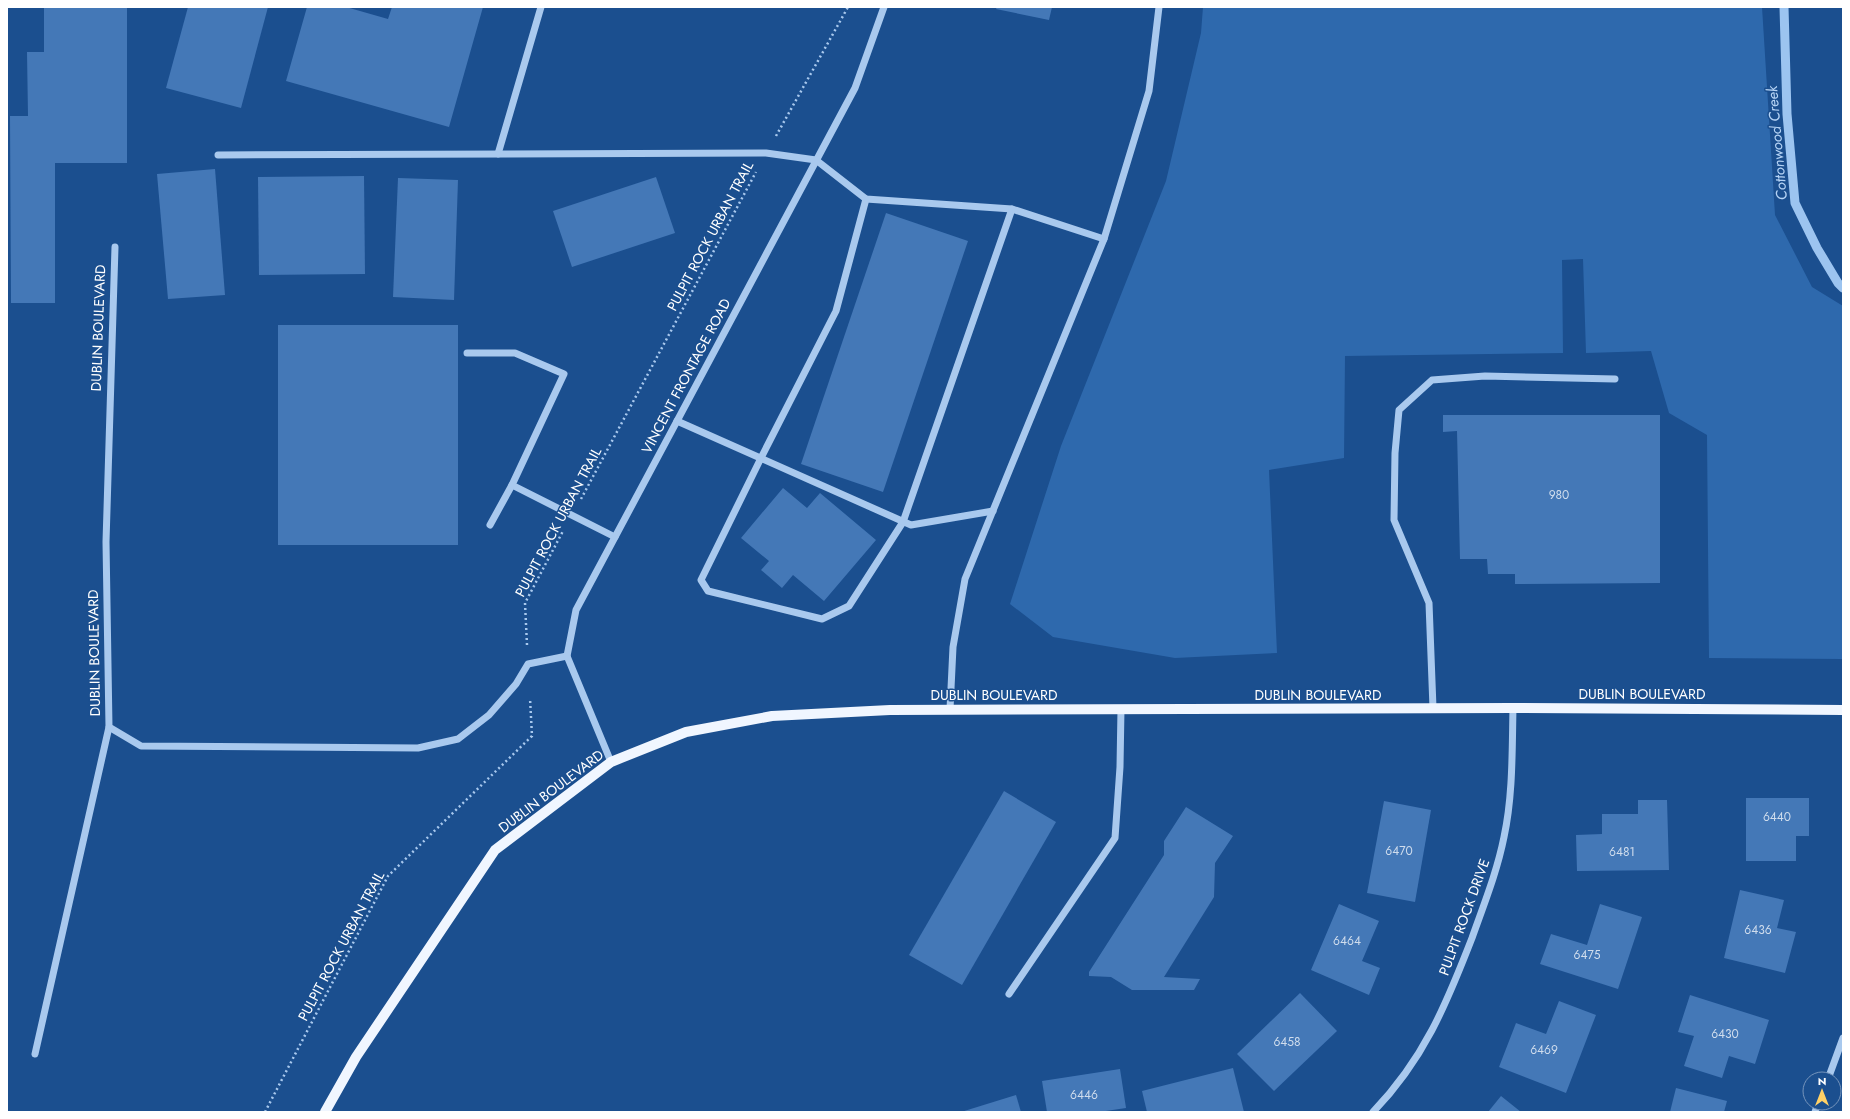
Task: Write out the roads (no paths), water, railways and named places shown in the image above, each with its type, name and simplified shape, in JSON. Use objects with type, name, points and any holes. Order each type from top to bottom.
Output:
[{"type":"main road","name":"DUBLIN BOULEVARD","points":[[325,1112],[356,1057],[495,850],[611,762],[686,732],[772,716],[950,709],[1513,708],[1843,710]]},
{"type":"street","points":[[498,154],[541,7]]},
{"type":"street","name":"VINCENT FRONTAGE ROAD","points":[[567,656],[576,610],[855,88],[884,7]]},
{"type":"street","points":[[950,709],[953,647],[965,579],[1104,239],[1149,91],[1159,7]]},
{"type":"street","points":[[218,155],[766,153],[816,160],[866,198],[1012,209],[1104,239]]},
{"type":"street","points":[[866,198],[836,311],[701,580],[708,591],[822,618],[849,606],[903,522],[1012,209]]},
{"type":"street","name":"DUBLIN BOULEVARD","points":[[115,247],[106,542],[109,727],[141,746],[418,748],[458,739],[489,715],[516,684],[528,664],[567,656]]},
{"type":"street","points":[[467,353],[515,353],[564,374],[512,485],[490,525]]},
{"type":"street","points":[[1433,708],[1429,603],[1394,520],[1395,453],[1399,410],[1432,380],[1485,376],[1615,379]]},
{"type":"street","points":[[677,421],[911,525],[993,511]]},
{"type":"street","points":[[512,485],[615,537]]},
{"type":"street","points":[[567,656],[611,762]]},
{"type":"street","name":"PULPIT ROCK DRIVE","points":[[1373,1112],[1393,1091],[1416,1059],[1437,1022],[1456,980],[1494,879],[1504,837],[1510,799],[1513,708]]},
{"type":"street","points":[[1009,994],[1114,838],[1120,767],[1121,709]]},
{"type":"street","points":[[34,1054],[109,727]]},
{"type":"street","points":[[1831,1071],[1843,1038]]},
{"type":"waterway","name":"Cottonwood Creek","points":[[1784,7],[1787,114],[1795,203],[1817,248],[1838,283],[1843,288]]}]
